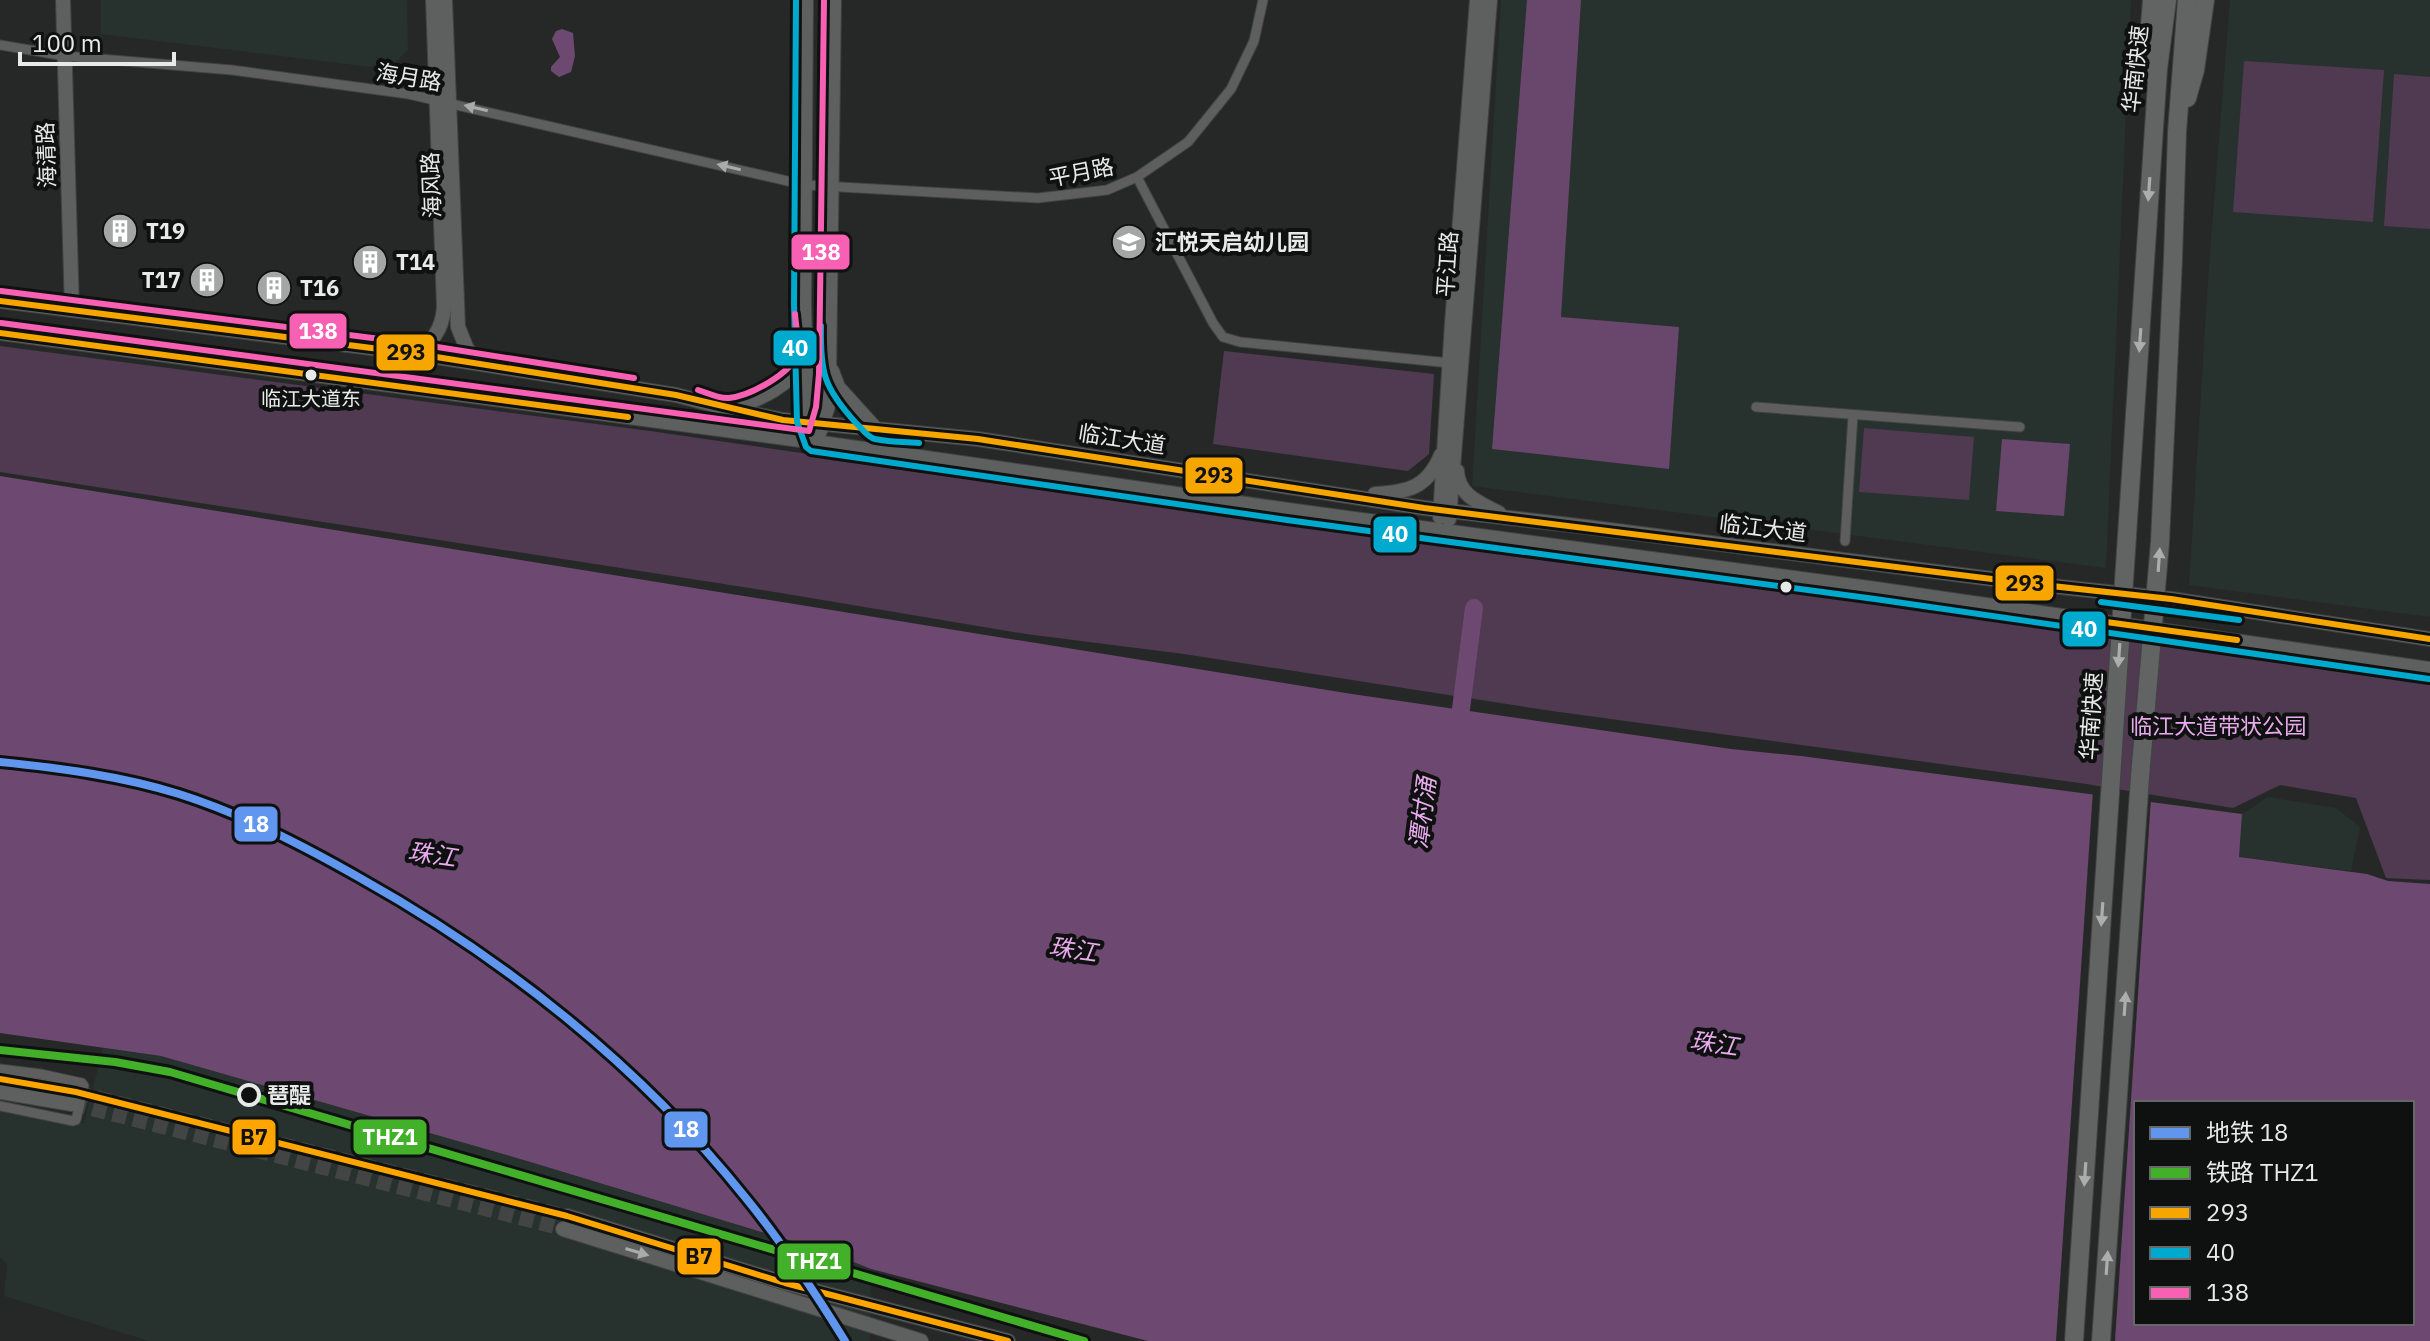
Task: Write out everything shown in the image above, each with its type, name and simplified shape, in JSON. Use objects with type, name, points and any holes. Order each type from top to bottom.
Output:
[{"type":"highway","points":[[2152,0],[2146,68],[2152,141]]},
{"type":"highway","name":"华南快速","points":[[2074,1341],[2152,141],[2167,0]]},
{"type":"highway","name":"华南快速","points":[[2101,1341],[2139,793],[2159,568],[2177,132],[2187,0]]},
{"type":"highway","points":[[2177,132],[2195,70],[2205,0]]},
{"type":"main road","name":"海清路","points":[[63,0],[72,310]]},
{"type":"main road","name":"海风路","points":[[433,0],[458,327],[467,349],[478,363]]},
{"type":"main road","name":"海风路","points":[[411,353],[432,340],[443,322],[445,0]]},
{"type":"main road","points":[[806,0],[807,422],[815,442]]},
{"type":"main road","points":[[815,442],[828,406],[830,363],[834,0]]},
{"type":"main road","name":"平江路","points":[[1450,447],[1450,363],[1477,0]]},
{"type":"main road","name":"平江路","points":[[1444,530],[1489,0]]},
{"type":"main road","name":"临江大道","points":[[0,301],[478,363],[676,395],[783,420],[978,439],[1446,510],[2171,599],[2430,639]]},
{"type":"main road","name":"临江大道","points":[[0,333],[815,442],[2430,669]]},
{"type":"main road","points":[[806,359],[817,371],[830,363]]},
{"type":"main road","points":[[729,409],[753,402],[785,384],[806,359]]},
{"type":"main road","points":[[830,363],[838,387],[876,429]]},
{"type":"main road","points":[[671,423],[682,420],[687,413],[687,407],[676,395]]},
{"type":"main road","points":[[978,439],[971,442],[967,449],[968,458],[979,465]]},
{"type":"main road","points":[[1344,495],[1407,491],[1430,475],[1450,447]]},
{"type":"main road","points":[[1450,447],[1463,491],[1510,518]]},
{"type":"main road","points":[[1288,510],[1295,508],[1299,497],[1291,487]]},
{"type":"main road","points":[[0,1079],[74,1098],[0,1092]]},
{"type":"main road","points":[[921,1341],[889,1336],[565,1223],[1008,1341]]},
{"type":"street","name":"平月路","points":[[805,185],[1038,198],[1107,190],[1137,177],[1188,142],[1231,89],[1254,41],[1263,0]]},
{"type":"street","name":"海月路","points":[[0,45],[65,56],[232,70],[443,101],[805,185]]},
{"type":"street","points":[[1137,177],[1223,337],[1240,342],[1450,363]]},
{"type":"street","points":[[1756,407],[2020,427]]},
{"type":"street","points":[[1845,541],[1853,415]]},
{"type":"street","points":[[0,1069],[41,1074],[84,1086],[76,1120],[73,1121],[0,1106]]},
{"type":"shaded area","points":[[101,0],[407,0],[408,49],[395,63],[370,67],[101,34]]},
{"type":"shaded area","points":[[1501,0],[2131,0],[2106,568],[1472,486]]},
{"type":"shaded area","points":[[1527,0],[1581,0],[1561,317],[1679,327],[1669,469],[1492,449]]},
{"type":"shaded area","points":[[2230,0],[2430,0],[2430,617],[2189,585],[2209,265]]},
{"type":"shaded area","points":[[2002,439],[2070,444],[2064,516],[1996,511]]},
{"type":"shaded area","points":[[2268,797],[2336,808],[2360,827],[2351,871],[2238,857],[2242,814]]},
{"type":"shaded area","points":[[103,1048],[161,1056],[527,1161],[831,1253],[871,1269],[870,1341],[149,1341],[4,1296],[7,1264],[0,1257],[0,1110],[84,1123]]},
{"type":"green space","points":[[2244,61],[2384,70],[2373,222],[2233,212]]},
{"type":"green space","points":[[2394,74],[2430,77],[2430,229],[2384,226]]},
{"type":"green space","name":"临江大道带状公园","points":[[0,346],[650,431],[1802,594],[2260,653],[2430,682],[2430,880],[2386,878],[2356,798],[2280,785],[2233,808],[2080,783],[1552,711],[1184,654],[1026,634],[0,472]]},
{"type":"green space","points":[[1224,351],[1434,374],[1429,454],[1408,471],[1213,444]]},
{"type":"green space","points":[[1864,428],[1974,437],[1969,500],[1859,492]]},
{"type":"water","points":[[562,29],[573,33],[575,56],[571,72],[559,77],[551,71],[560,57],[552,39],[556,31]]},
{"type":"water","name":"珠江","points":[[0,476],[1352,694],[1731,749],[2242,814],[2239,857],[2367,874],[2388,881],[2430,884],[2430,1341],[1148,1341],[871,1269],[831,1253],[527,1161],[161,1056],[0,1033]]},
{"type":"pier","points":[[2093,790],[2151,798],[2115,1341],[2056,1341]]},
{"type":"waterway","name":"潭村涌","points":[[1458,732],[1474,608]]},
{"type":"tunnel","points":[[76,1092],[567,1216]]},
{"type":"tunnel","points":[[72,1104],[563,1229]]},
{"type":"metro line","name":"18","points":[[0,762],[135,782],[226,811],[338,866],[467,944],[518,980],[616,1060],[705,1149],[759,1214],[845,1341]]},
{"type":"rail line","name":"THZ1","points":[[0,1050],[115,1062],[170,1072],[1084,1341]]},
{"type":"transit line","name":"40","points":[[796,0],[794,304],[797,422],[806,447],[811,451],[2429,679]]},
{"type":"transit line","name":"138","points":[[1,323],[809,431],[816,407],[819,374],[824,0]]},
{"type":"transit line","name":"138","points":[[1,291],[412,343],[634,378]]},
{"type":"transit line","name":"293","points":[[0,301],[411,353],[676,395],[783,420],[978,439],[1424,508],[2171,599],[2430,639]]},
{"type":"transit line","name":"138","points":[[698,390],[729,398],[758,388],[779,376],[797,353],[795,314]]},
{"type":"transit line","name":"40","points":[[821,326],[826,379],[845,411],[872,438],[919,443]]},
{"type":"transit line","name":"293","points":[[0,333],[628,417]]},
{"type":"transit line","name":"40","points":[[2101,602],[2239,620]]},
{"type":"transit line","name":"293","points":[[2099,621],[2237,640]]},
{"type":"transit line","name":"B7","points":[[0,1079],[76,1092],[567,1216],[785,1283],[1008,1341]]},
{"type":"place","name":"T19","points":[[120,231]]},
{"type":"place","name":"汇悦天启幼儿园","points":[[1129,242]]},
{"type":"place","name":"T14","points":[[370,262]]},
{"type":"place","name":"T17","points":[[207,280]]},
{"type":"place","name":"T16","points":[[274,288]]},
{"type":"place","name":"临江大道东","points":[[311,375]]},
{"type":"place","name":"琶醍","points":[[249,1095]]}]
